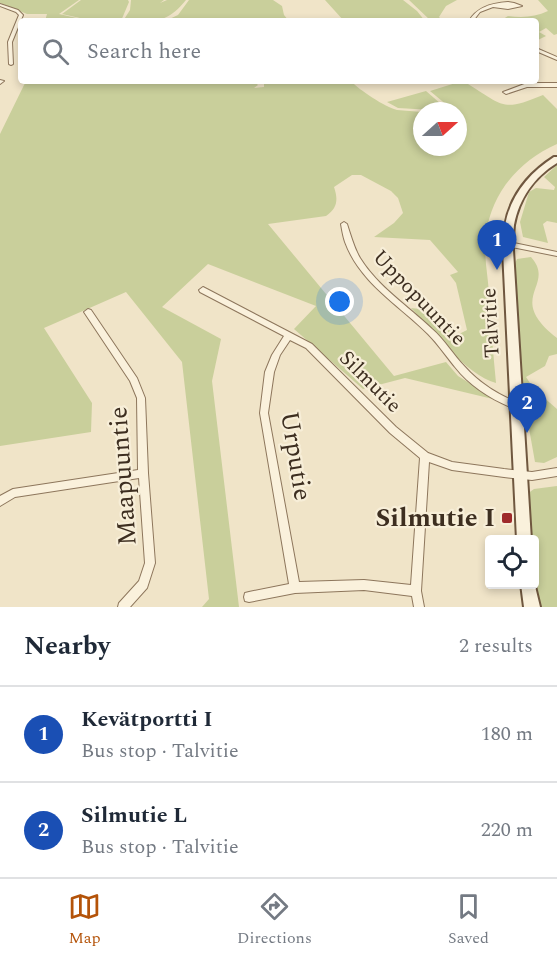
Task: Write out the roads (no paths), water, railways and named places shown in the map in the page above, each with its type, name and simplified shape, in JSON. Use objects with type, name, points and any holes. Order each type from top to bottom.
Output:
[{"type":"street","points":[[0,5],[21,13],[19,18]]},
{"type":"street","points":[[472,18],[473,14],[483,8],[496,5]]},
{"type":"street","points":[[11,64],[10,42],[18,21]]},
{"type":"street","points":[[539,50],[557,59]]},
{"type":"street","points":[[506,92],[527,85],[557,85]]},
{"type":"street","name":"Talvitie","points":[[524,535],[515,405],[509,228],[519,196],[536,175],[557,159]]},
{"type":"street","name":"Uppopuuntie","points":[[344,224],[351,253],[367,274],[392,300],[429,330],[469,378],[515,405]]},
{"type":"street","points":[[509,244],[557,254]]},
{"type":"street","name":"Silmutie","points":[[203,290],[309,346],[393,430],[425,456],[452,465],[520,475],[539,476],[557,472]]},
{"type":"street","name":"Maapuuntie","points":[[88,312],[134,380],[141,398],[143,473],[150,563],[143,584],[123,607]]},
{"type":"street","name":"Urputie","points":[[289,335],[272,358],[266,386],[264,413],[295,588]]},
{"type":"street","points":[[419,607],[416,591],[425,456]]},
{"type":"street","points":[[0,502],[13,493],[143,473]]},
{"type":"street","points":[[249,597],[295,588],[364,585],[416,591]]},
{"type":"street","points":[[525,607],[527,589]]},
{"type":"street","points":[[528,589],[532,607]]},
{"type":"place","name":"Kevätportti I","points":[[497,270]]},
{"type":"place","name":"Silmutie L","points":[[527,433]]},
{"type":"place","name":"Silmutie I","points":[[507,518]]}]
